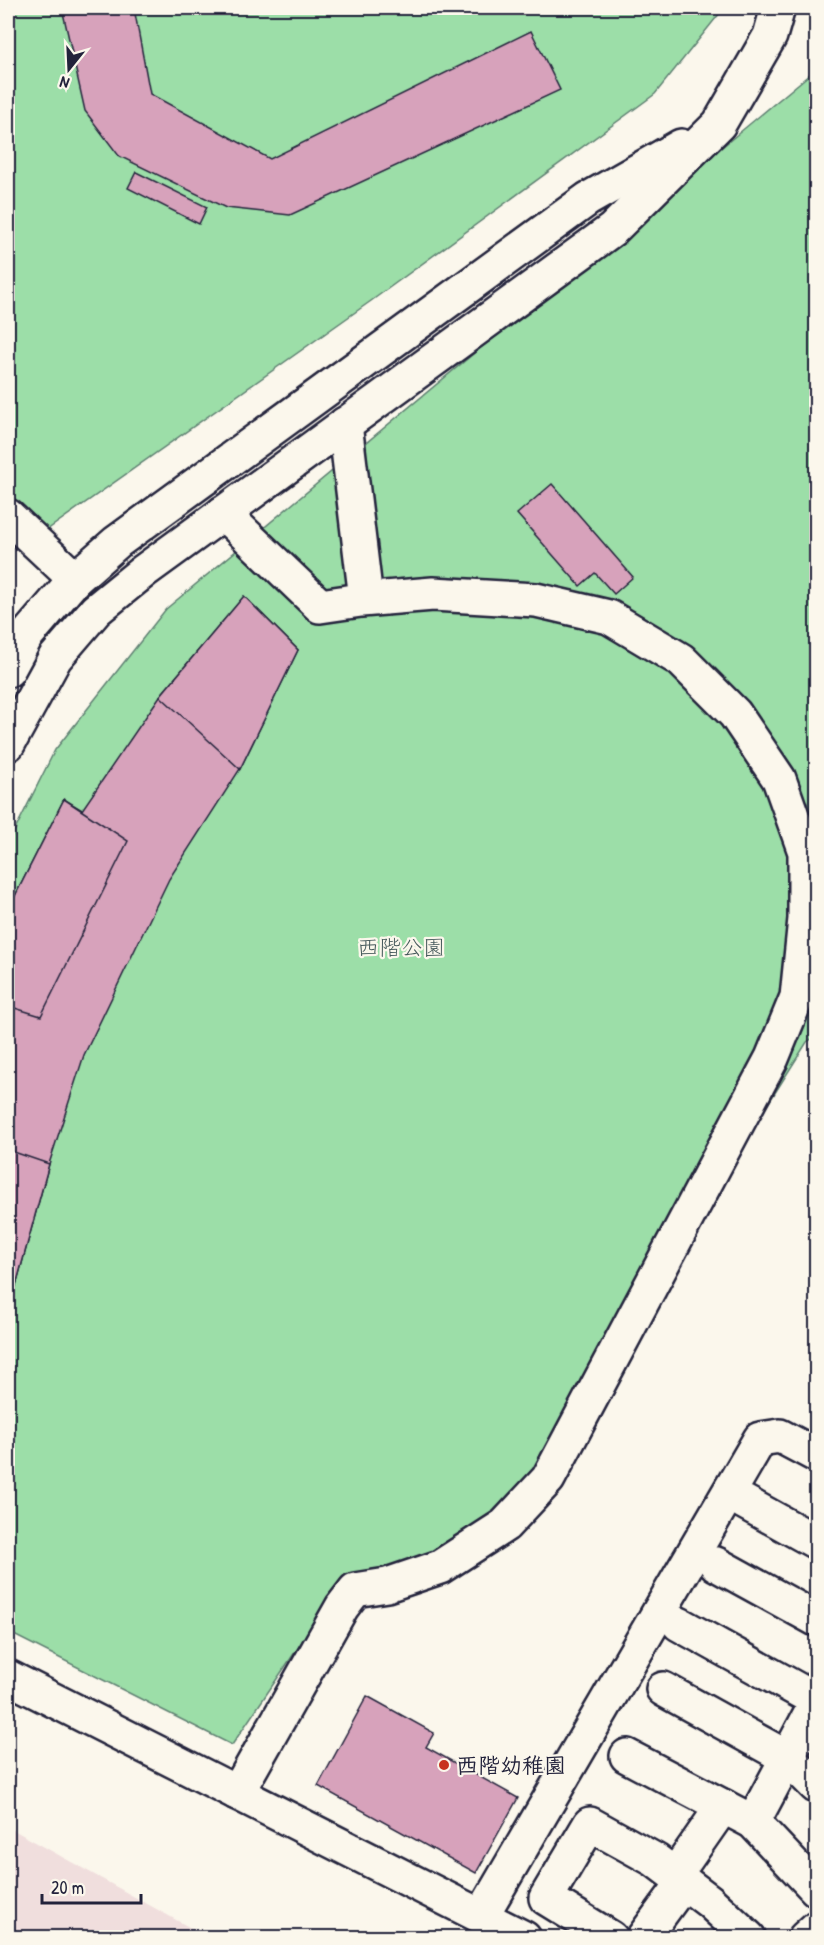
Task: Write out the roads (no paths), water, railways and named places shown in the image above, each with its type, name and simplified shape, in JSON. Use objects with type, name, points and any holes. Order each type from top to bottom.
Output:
[{"type":"street","points":[[8,744],[56,658],[96,610],[144,571],[613,229],[719,124],[770,36],[778,8]]},
{"type":"street","points":[[8,670],[27,635],[75,579],[117,542],[588,199],[719,124]]},
{"type":"street","points":[[345,424],[366,599]]},
{"type":"street","points":[[223,513],[321,606],[366,599],[433,594],[536,600],[609,617],[681,660],[735,714],[780,779],[805,852],[805,919],[797,997],[772,1058],[548,1479],[506,1525],[440,1567],[387,1585],[355,1590],[342,1607],[237,1793]]},
{"type":"street","points":[[8,516],[75,579]]},
{"type":"street","points":[[482,1915],[760,1439],[780,1436],[816,1455]]},
{"type":"street","points":[[744,1502],[816,1542]]},
{"type":"street","points":[[716,1564],[816,1619]]},
{"type":"street","points":[[679,1624],[816,1700]]},
{"type":"street","points":[[8,1677],[524,1938]]},
{"type":"street","points":[[663,1689],[788,1758],[816,1786]]},
{"type":"street","points":[[753,1821],[816,1704]]},
{"type":"street","points":[[627,1756],[753,1821],[816,1889]]},
{"type":"street","points":[[643,1938],[723,1806]]},
{"type":"street","points":[[611,1938],[546,1898],[590,1824],[655,1860],[680,1878],[749,1938]]},
{"type":"street","points":[[805,1938],[816,1928]]},
{"type":"place","name":"西階幼稚園","points":[[444,1765]]},
{"type":"park label","name":"西階公園","points":[[401,947]]}]
